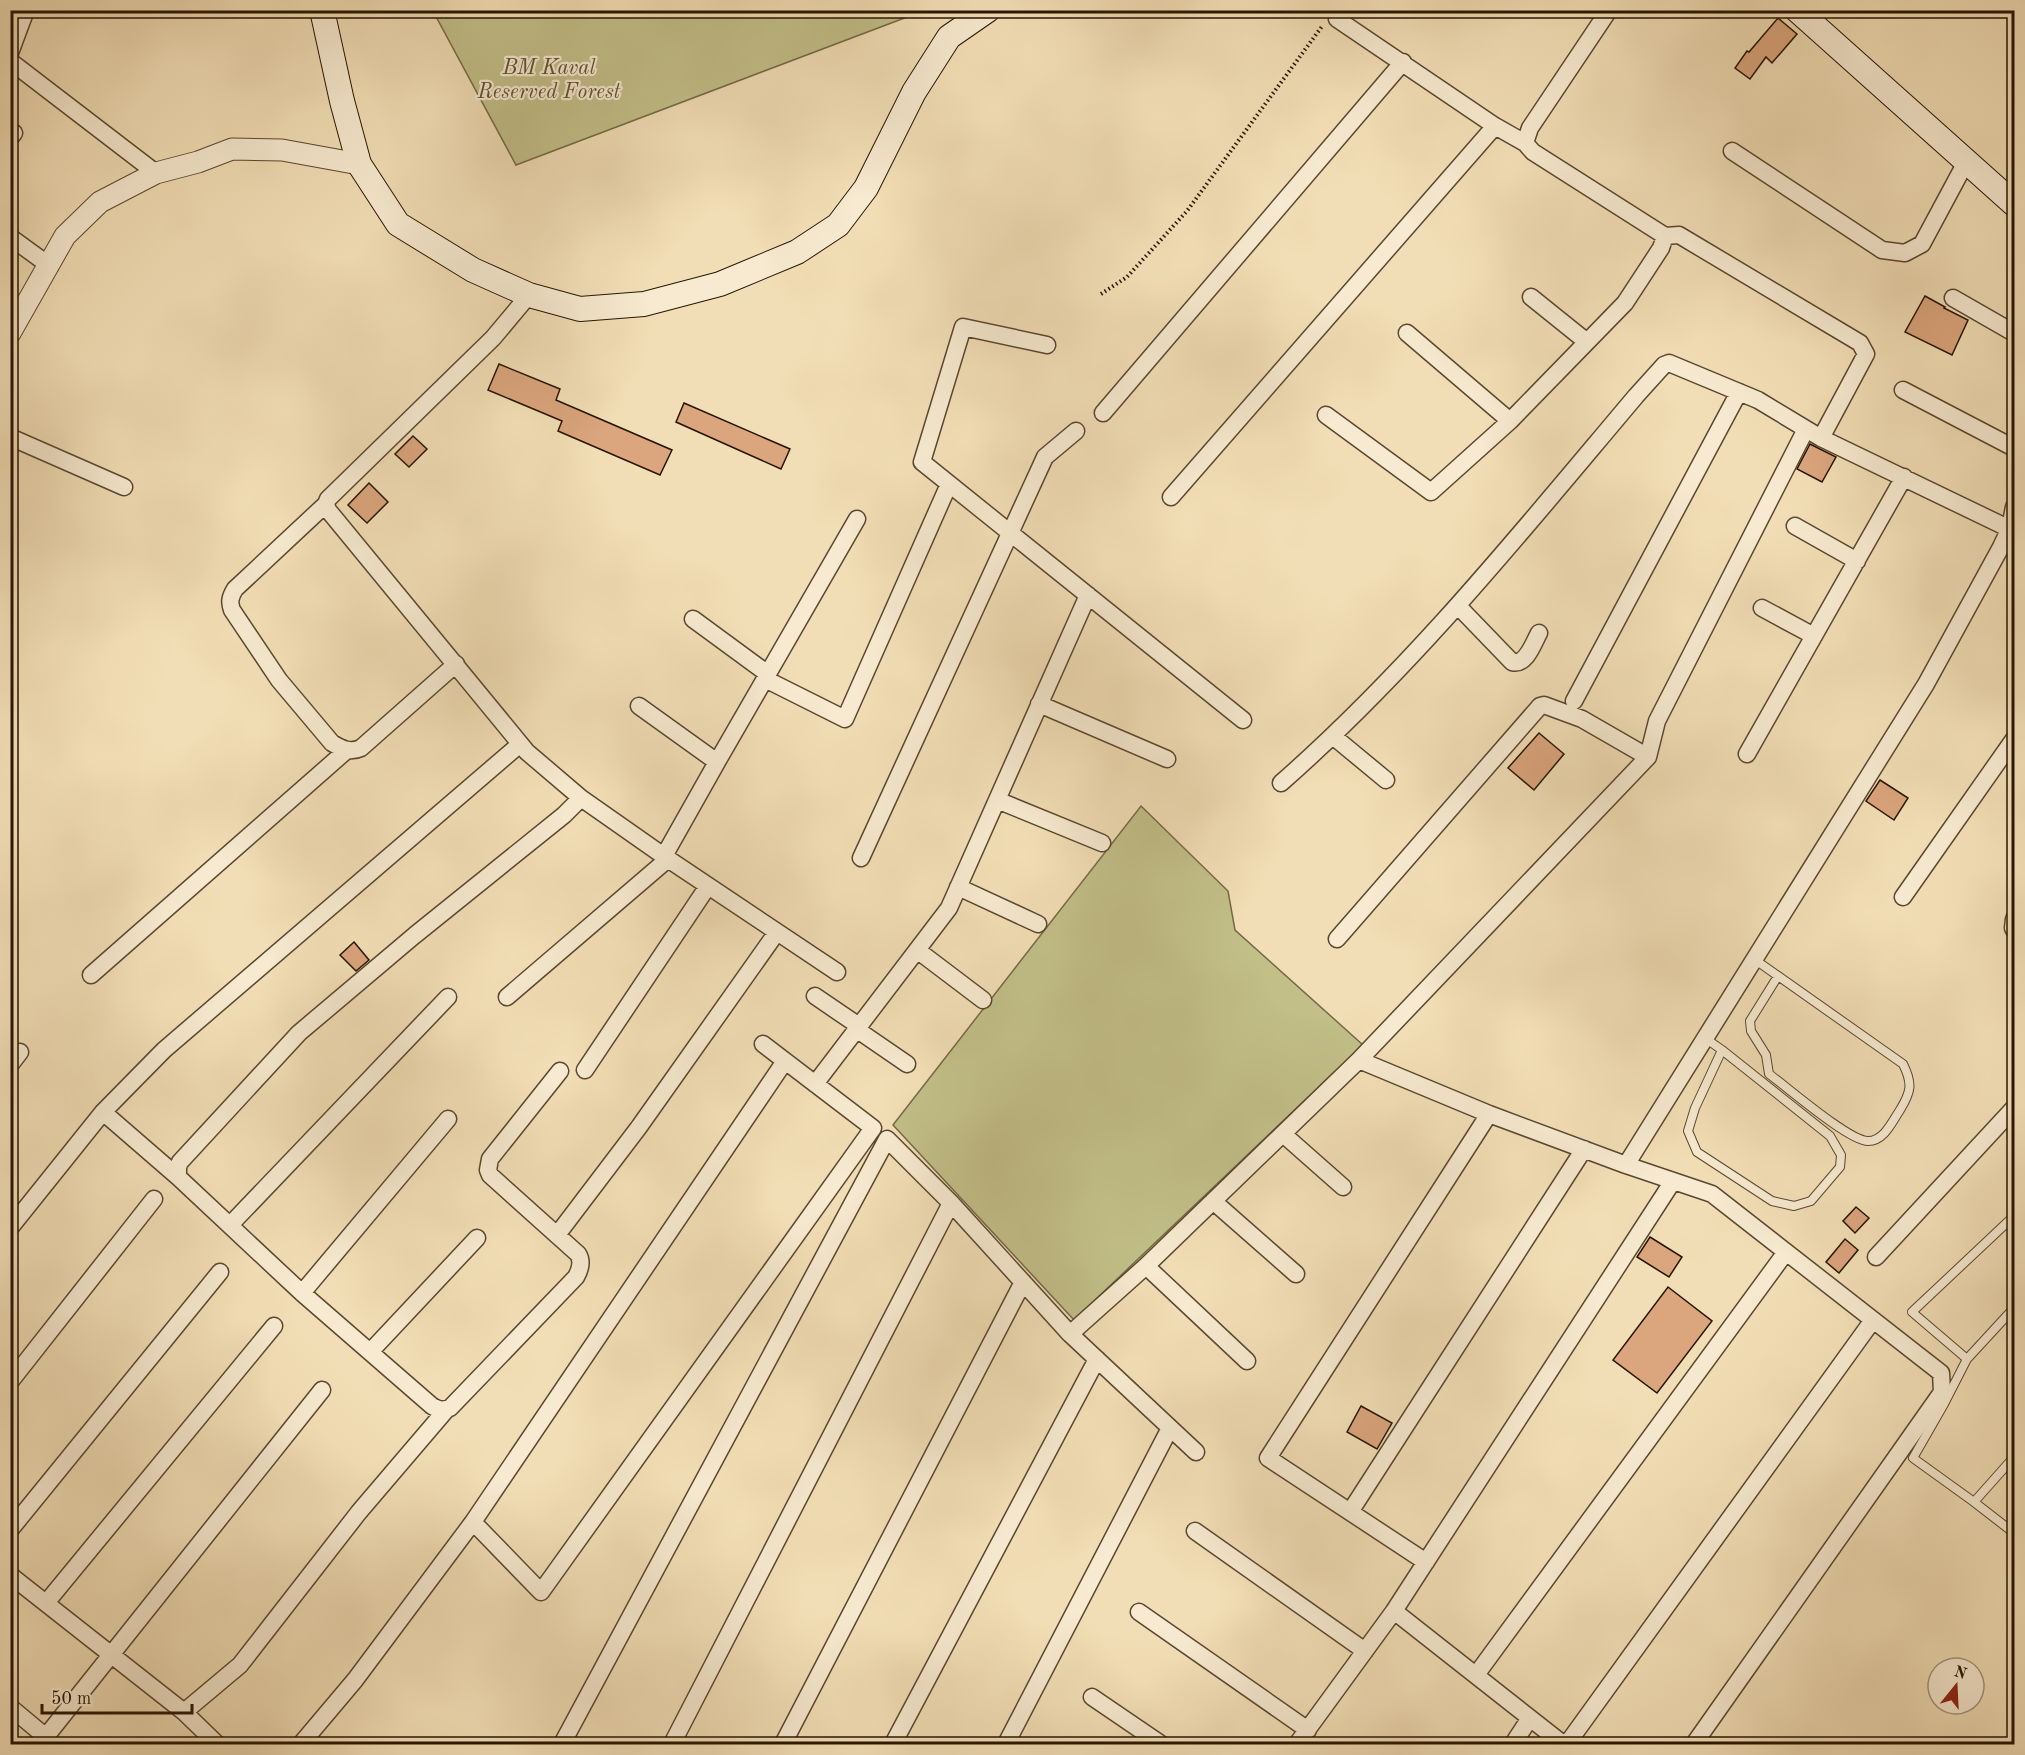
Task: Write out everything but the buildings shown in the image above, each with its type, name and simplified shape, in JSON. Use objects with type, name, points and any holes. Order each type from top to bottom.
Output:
[{"type":"main road","points":[[321,10],[359,165],[398,224],[473,270],[529,295],[580,309],[644,304],[720,284],[797,252],[838,225],[866,188],[914,92],[949,37],[988,10]]},
{"type":"main road","points":[[1797,10],[2014,204]]},
{"type":"street","points":[[10,53],[26,10]]},
{"type":"street","points":[[1525,143],[1530,128],[1609,10]]},
{"type":"street","points":[[1337,19],[1495,126],[1525,143],[1533,152],[1665,236],[1679,235],[1860,343],[1866,354],[1821,438]]},
{"type":"street","points":[[10,61],[156,172]]},
{"type":"street","points":[[1103,413],[1403,62]]},
{"type":"street","points":[[1171,497],[1495,126]]},
{"type":"street","points":[[10,333],[65,236],[100,202],[156,172],[198,162],[232,149],[282,150],[359,165]]},
{"type":"street","points":[[1732,151],[1882,250],[1905,253],[1922,244],[1966,162]]},
{"type":"street","points":[[1326,415],[1431,492],[1510,421],[1625,303],[1661,248],[1665,236]]},
{"type":"street","points":[[10,237],[50,266]]},
{"type":"street","points":[[456,664],[361,748],[354,751],[347,750],[332,743],[279,680],[229,603],[235,589],[326,504],[328,499],[493,338],[529,295]]},
{"type":"street","points":[[1531,297],[1587,342]]},
{"type":"street","points":[[1953,298],[2014,333]]},
{"type":"street","points":[[1047,345],[963,327],[922,462],[1243,720]]},
{"type":"street","points":[[1407,333],[1510,421]]},
{"type":"street","points":[[1281,783],[1334,737],[1458,606],[1664,365],[1669,363],[1758,400],[1821,438],[2012,529]]},
{"type":"street","points":[[1903,390],[2014,448]]},
{"type":"street","points":[[1574,701],[1739,392]]},
{"type":"street","points":[[1070,1334],[1146,1266],[1359,1060],[1648,757],[1657,721],[1806,429]]},
{"type":"street","points":[[861,858],[1045,457],[1076,431]]},
{"type":"street","points":[[10,437],[124,487]]},
{"type":"street","points":[[1747,754],[1904,477]]},
{"type":"street","points":[[693,619],[766,676],[845,719],[949,484]]},
{"type":"street","points":[[326,504],[328,510],[456,664],[519,745],[581,798],[666,858],[837,972]]},
{"type":"street","points":[[1626,1165],[1926,684],[2012,529],[2014,507]]},
{"type":"street","points":[[507,997],[666,858],[717,762],[857,519]]},
{"type":"street","points":[[1795,526],[1857,561]]},
{"type":"street","points":[[815,1084],[949,908],[1088,595]]},
{"type":"street","points":[[1458,606],[1512,662],[1517,664],[1522,662],[1539,633]]},
{"type":"street","points":[[1762,608],[1814,636]]},
{"type":"street","points":[[1040,704],[1167,759]]},
{"type":"street","points":[[1337,939],[1540,706],[1544,705],[1582,719],[1648,757]]},
{"type":"street","points":[[639,706],[717,762]]},
{"type":"street","points":[[1334,737],[1386,780]]},
{"type":"street","points":[[1903,897],[2014,739]]},
{"type":"street","points":[[10,1228],[103,1112],[164,1050],[519,745]]},
{"type":"street","points":[[91,975],[347,750]]},
{"type":"street","points":[[178,1176],[180,1162],[299,1033],[415,935],[564,815],[581,798]]},
{"type":"street","points":[[997,800],[1102,843]]},
{"type":"street","points":[[585,1070],[708,886]]},
{"type":"street","points":[[958,887],[1038,924]]},
{"type":"street","points":[[2014,920],[2014,930]]},
{"type":"street","points":[[556,1235],[639,1127],[777,932]]},
{"type":"street","points":[[917,950],[983,1000]]},
{"type":"street","points":[[814,996],[907,1064]]},
{"type":"street","points":[[230,1225],[448,997]]},
{"type":"street","points":[[473,1522],[541,1592],[873,1128],[763,1044]]},
{"type":"street","points":[[1359,1060],[1489,1114],[1712,1194],[1941,1373],[1942,1392],[1694,1744]]},
{"type":"street","points":[[301,1744],[356,1680],[473,1522],[785,1061]]},
{"type":"street","points":[[184,1712],[240,1665],[359,1512],[446,1410],[576,1277],[581,1262],[580,1258],[490,1175],[488,1164],[521,1118],[560,1071]]},
{"type":"street","points":[[1876,1257],[2014,1108]]},
{"type":"street","points":[[103,1112],[178,1176],[302,1293],[432,1406],[446,1410]]},
{"type":"street","points":[[1426,1562],[1268,1458],[1489,1114]]},
{"type":"street","points":[[302,1293],[448,1119]]},
{"type":"street","points":[[1283,1134],[1343,1187]]},
{"type":"street","points":[[562,1744],[887,1139],[951,1203],[1070,1334],[1196,1452]]},
{"type":"street","points":[[1350,1512],[1584,1149]]},
{"type":"street","points":[[1297,1744],[1394,1611],[1673,1181]]},
{"type":"street","points":[[13,1375],[154,1199]]},
{"type":"street","points":[[1213,1201],[1296,1274]]},
{"type":"street","points":[[672,1744],[951,1203]]},
{"type":"street","points":[[370,1352],[477,1238]]},
{"type":"street","points":[[1476,1675],[1786,1252]]},
{"type":"street","points":[[1146,1266],[1247,1361]]},
{"type":"street","points":[[10,1530],[220,1272]]},
{"type":"street","points":[[783,1744],[1023,1282]]},
{"type":"street","points":[[1568,1744],[1873,1320]]},
{"type":"street","points":[[46,1603],[274,1326]]},
{"type":"street","points":[[893,1744],[1097,1359]]},
{"type":"street","points":[[10,1707],[43,1741],[322,1390]]},
{"type":"street","points":[[1006,1744],[1170,1428]]},
{"type":"street","points":[[1195,1531],[1365,1651]]},
{"type":"street","points":[[10,1575],[184,1712],[217,1744]]},
{"type":"street","points":[[1394,1611],[1563,1744]]},
{"type":"street","points":[[1140,1612],[1308,1730]]},
{"type":"street","points":[[1092,1697],[1161,1744]]},
{"type":"street","points":[[1513,1744],[1530,1718]]},
{"type":"lane","points":[[1754,959],[1903,1064],[1909,1077],[1909,1095],[1883,1135],[1868,1141],[1849,1135],[1769,1074],[1766,1055],[1751,1031],[1750,1021],[1778,976]]},
{"type":"lane","points":[[1705,1038],[1722,1050],[1830,1136],[1841,1155],[1839,1167],[1811,1201],[1794,1206],[1772,1201],[1697,1152],[1688,1131],[1695,1108],[1722,1050]]},
{"type":"lane","points":[[1967,1359],[1912,1312],[2014,1216]]},
{"type":"lane","points":[[2014,1308],[1967,1359],[1913,1458],[2014,1533]]},
{"type":"lane","points":[[1974,1502],[2014,1457]]},
{"type":"path","points":[[1101,294],[1127,277],[1187,211],[1322,26],[1337,19]]},
{"type":"green space","name":"BM Kaval Reserved Forest","points":[[433,11],[923,11],[516,165]]},
{"type":"green space","points":[[1141,806],[1228,891],[1235,930],[1363,1045],[1074,1320],[893,1125]]}]
